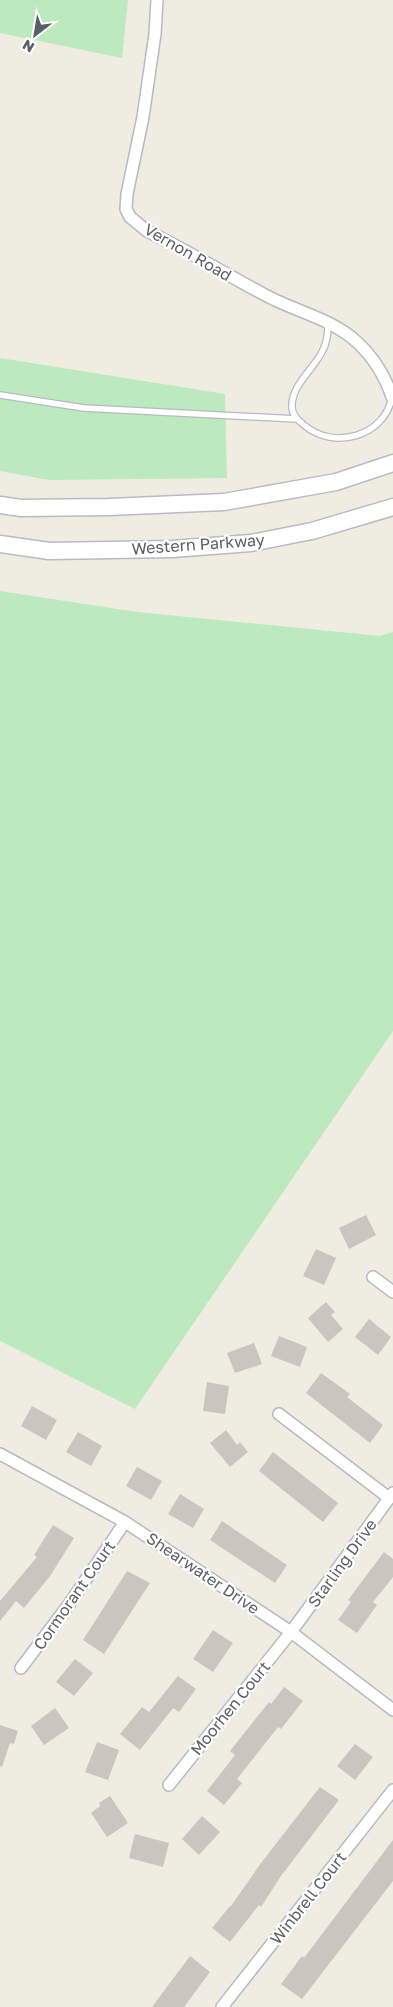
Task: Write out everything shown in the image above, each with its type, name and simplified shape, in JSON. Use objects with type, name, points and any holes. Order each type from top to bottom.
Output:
[{"type":"main road","points":[[0,505],[21,508],[109,507],[224,502],[336,482],[393,463]]},
{"type":"main road","name":"Western Parkway","points":[[0,544],[49,551],[172,549],[251,543],[312,530],[393,507]]},
{"type":"street","name":"Vernon Road","points":[[157,0],[155,34],[143,117],[126,209],[130,218],[147,231],[268,297],[328,324],[357,342],[374,361],[386,380],[392,397]]},
{"type":"street","points":[[373,1277],[393,1292]]},
{"type":"street","points":[[279,1414],[391,1496]]},
{"type":"street","name":"Shearwater Drive","points":[[0,1454],[126,1522],[291,1632],[393,1710]]},
{"type":"street","name":"Starling Drive","points":[[291,1632],[391,1496]]},
{"type":"street","name":"Cormorant Court","points":[[21,1668],[70,1603],[126,1522]]},
{"type":"street","name":"Moorhen Court","points":[[168,1785],[291,1632]]},
{"type":"street","name":"Winbrell Court","points":[[222,2007],[393,1790]]},
{"type":"lane","points":[[296,419],[292,407],[294,394],[324,349],[328,324]]},
{"type":"lane","points":[[0,395],[84,408],[296,419],[308,428],[328,438],[352,438],[367,430],[386,415],[392,397]]},
{"type":"green space","points":[[0,0],[128,0],[122,58],[0,33]]},
{"type":"green space","points":[[0,358],[225,394],[227,478],[49,480],[0,471]]},
{"type":"green space","points":[[0,591],[137,612],[380,636],[393,632],[393,1031],[135,1409],[0,1341]]},
{"type":"building","points":[[366,1215],[376,1235],[349,1249],[339,1228]]},
{"type":"building","points":[[316,1249],[336,1258],[324,1285],[303,1276]]},
{"type":"building","points":[[326,1302],[335,1312],[331,1315],[343,1329],[328,1342],[308,1318]]},
{"type":"building","points":[[369,1319],[391,1337],[378,1355],[355,1337]]},
{"type":"building","points":[[279,1336],[307,1347],[300,1367],[271,1356]]},
{"type":"building","points":[[254,1343],[262,1364],[235,1373],[227,1353]]},
{"type":"building","points":[[321,1373],[350,1394],[347,1397],[383,1425],[370,1443],[306,1393]]},
{"type":"building","points":[[207,1382],[229,1386],[225,1414],[203,1411]]},
{"type":"building","points":[[32,1406],[57,1420],[46,1440],[21,1426]]},
{"type":"building","points":[[226,1430],[237,1445],[240,1442],[248,1452],[230,1467],[210,1443]]},
{"type":"building","points":[[78,1432],[102,1446],[91,1466],[66,1452]]},
{"type":"building","points":[[273,1452],[338,1503],[323,1522],[259,1471]]},
{"type":"building","points":[[137,1467],[162,1481],[151,1500],[126,1486]]},
{"type":"building","points":[[180,1494],[204,1509],[193,1528],[168,1514]]},
{"type":"building","points":[[222,1521],[287,1565],[275,1583],[210,1540]]},
{"type":"building","points":[[53,1525],[74,1538],[50,1576],[24,1608],[16,1601],[0,1621],[0,1601],[37,1557],[34,1555]]},
{"type":"building","points":[[384,1552],[393,1559],[393,1577],[373,1602],[377,1605],[357,1633],[338,1620],[351,1602],[348,1600]]},
{"type":"building","points":[[127,1571],[150,1583],[104,1654],[83,1640]]},
{"type":"building","points":[[213,1630],[233,1643],[213,1672],[193,1659]]},
{"type":"building","points":[[75,1659],[93,1673],[74,1696],[56,1682]]},
{"type":"building","points":[[178,1676],[196,1689],[179,1712],[173,1708],[140,1750],[120,1734],[142,1707],[149,1712]]},
{"type":"building","points":[[284,1687],[303,1701],[281,1729],[278,1727],[237,1779],[242,1783],[224,1805],[207,1791],[235,1755],[230,1751],[269,1702],[271,1704]]},
{"type":"building","points":[[55,1708],[69,1728],[44,1745],[31,1726]]},
{"type":"building","points":[[0,1725],[18,1731],[14,1744],[10,1743],[2,1767],[0,1766]]},
{"type":"building","points":[[97,1742],[119,1750],[108,1780],[85,1772]]},
{"type":"building","points":[[355,1744],[373,1757],[355,1780],[337,1766]]},
{"type":"building","points":[[320,1787],[339,1800],[281,1876],[261,1907],[259,1905],[230,1942],[212,1928],[231,1906],[261,1863]]},
{"type":"building","points":[[110,1796],[128,1823],[107,1837],[91,1813],[100,1806],[99,1803]]},
{"type":"building","points":[[202,1816],[220,1832],[199,1855],[182,1839]]},
{"type":"building","points":[[135,1834],[169,1843],[163,1867],[129,1858]]},
{"type":"building","points":[[393,1840],[393,1881],[302,1999],[281,1984],[302,1956],[304,1958]]},
{"type":"building","points":[[190,1956],[210,1972],[184,2007],[152,2007]]}]
